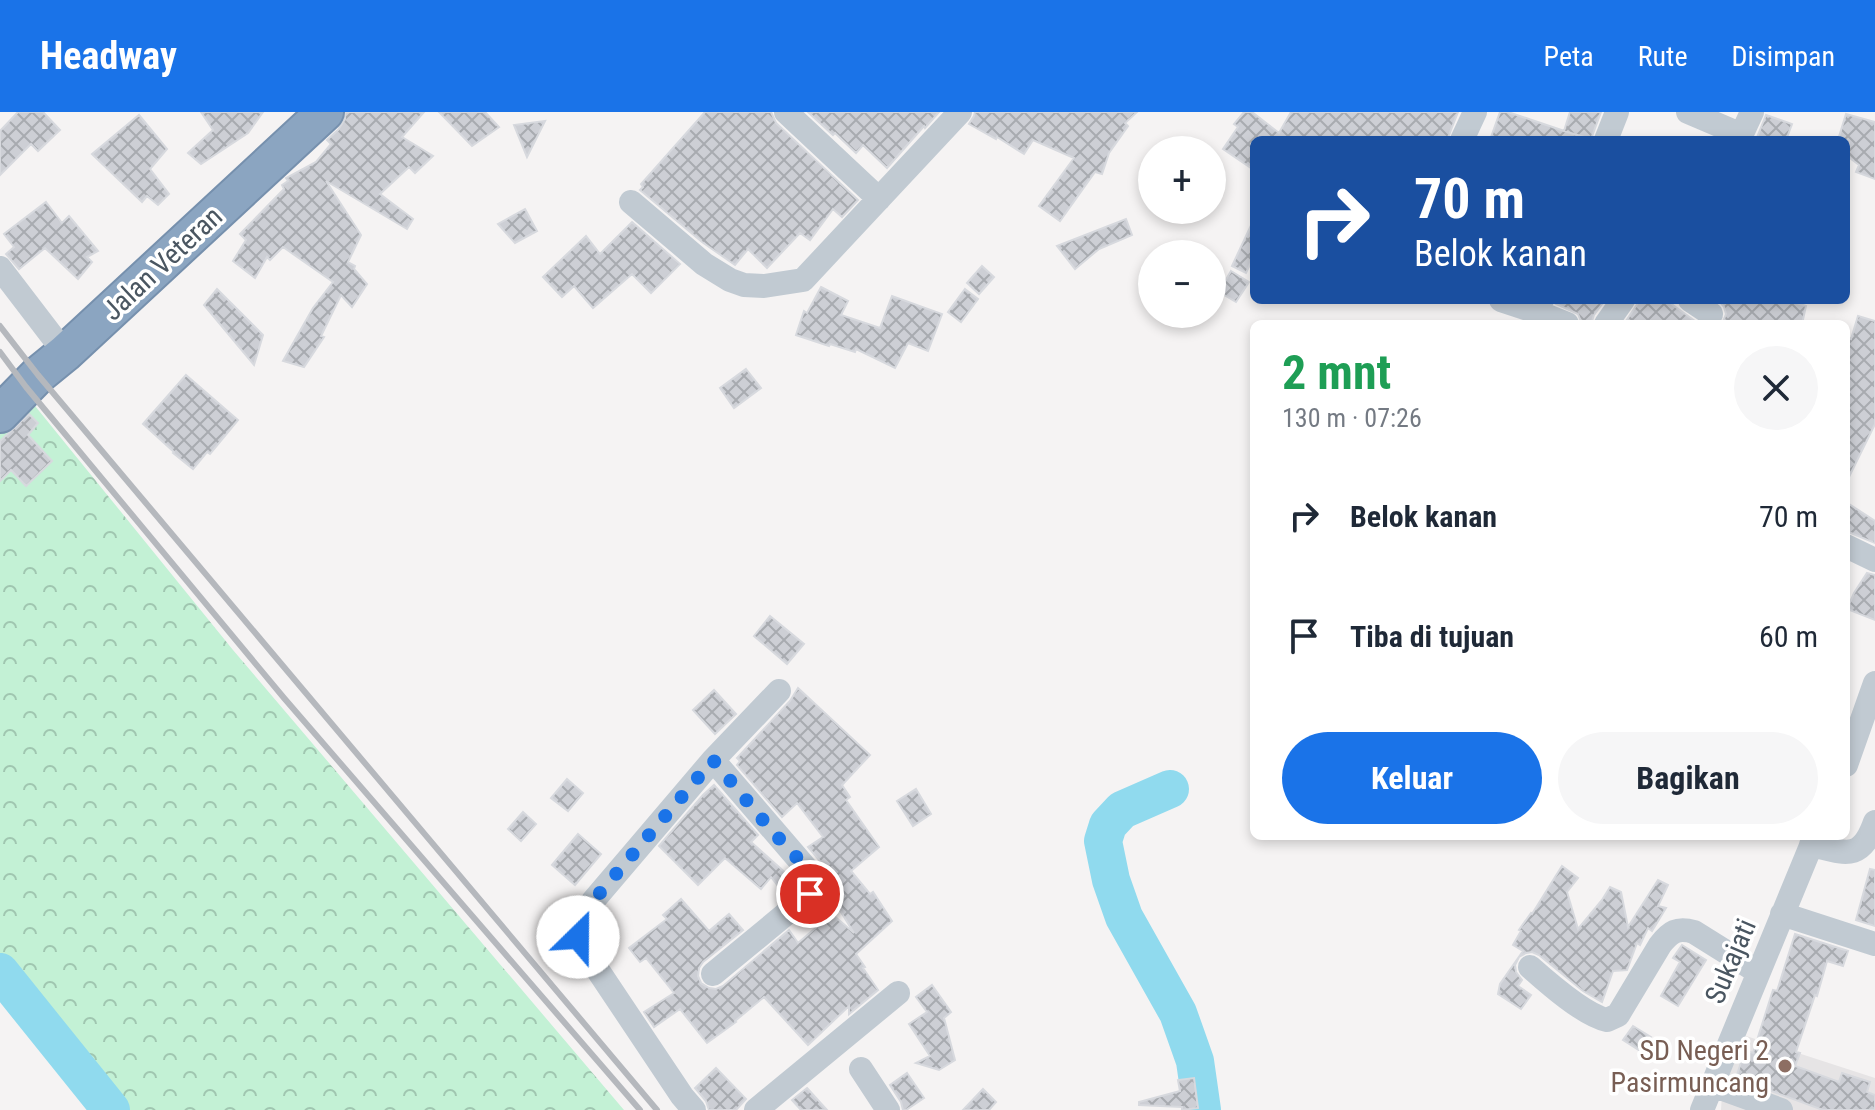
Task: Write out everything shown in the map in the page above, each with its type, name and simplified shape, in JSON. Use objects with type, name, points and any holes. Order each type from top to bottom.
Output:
[{"type":"highway","name":"Jalan Veteran","points":[[4,401],[65,353],[325,112]]},
{"type":"street","points":[[786,112],[879,199]]},
{"type":"street","points":[[631,202],[704,264],[730,280],[744,285],[764,286],[803,280],[960,112]]},
{"type":"street","points":[[1464,136],[1475,112]]},
{"type":"street","points":[[1608,136],[1617,112]]},
{"type":"street","points":[[1688,112],[1736,136]]},
{"type":"street","points":[[1741,136],[1752,112]]},
{"type":"street","points":[[0,268],[65,353]]},
{"type":"street","points":[[1696,304],[1711,314]]},
{"type":"street","points":[[1540,306],[1561,320]]},
{"type":"street","points":[[1850,548],[1875,560]]},
{"type":"street","points":[[1850,754],[1875,683]]},
{"type":"street","points":[[694,1110],[581,945],[577,930],[593,901],[713,760],[779,691]]},
{"type":"street","points":[[713,760],[818,882],[810,894],[713,974]]},
{"type":"street","points":[[1813,840],[1847,854],[1861,847],[1875,822]]},
{"type":"street","name":"Sukajati","points":[[1702,1110],[1813,840]]},
{"type":"street","points":[[1782,914],[1875,944]]},
{"type":"street","points":[[1530,967],[1591,1014],[1607,1020],[1618,1015],[1660,945],[1676,930],[1694,932],[1758,972]]},
{"type":"street","points":[[756,1110],[898,993]]},
{"type":"street","points":[[861,1069],[888,1110]]},
{"type":"street","points":[[1712,1085],[1781,1110]]},
{"type":"shaded area","name":"SD Negeri 2 Pasirmuncang","points":[[1743,1035],[1875,1078],[1875,1110],[1721,1110],[1722,1094]]},
{"type":"green space","points":[[14,380],[233,650],[624,1110],[111,1110],[0,972],[0,395]]},
{"type":"building","points":[[18,112],[43,112],[60,130],[38,151],[31,144],[0,175],[0,131]]},
{"type":"building","points":[[201,112],[263,112],[248,133],[201,164],[188,153],[213,130]]},
{"type":"building","points":[[345,112],[424,112],[402,137],[433,156],[415,173],[409,167],[380,194],[413,219],[407,229],[326,181],[361,235],[348,262],[355,266],[354,269],[367,284],[352,307],[341,295],[321,336],[324,337],[304,367],[283,361],[313,308],[333,282],[283,247],[270,260],[267,257],[255,278],[233,261],[246,240],[240,234],[284,189],[282,185],[288,181],[286,178],[316,162],[331,144],[327,140],[338,130],[345,119]]},
{"type":"building","points":[[439,112],[485,112],[499,127],[472,146]]},
{"type":"building","points":[[705,112],[771,112],[776,123],[858,200],[842,217],[833,209],[810,240],[800,233],[767,268],[748,249],[735,265],[640,190],[643,187],[641,184]]},
{"type":"building","points":[[808,112],[939,112],[887,168],[863,145],[856,153]]},
{"type":"building","points":[[975,112],[1137,112],[1125,123],[1128,126],[1109,153],[1102,174],[1095,172],[1060,221],[1039,206],[1074,158],[1033,140],[1024,154],[969,124]]},
{"type":"building","points":[[1244,112],[1252,112],[1279,133],[1291,112],[1458,112],[1449,136],[1250,136],[1250,167],[1226,151],[1226,145],[1238,127],[1234,124]]},
{"type":"building","points":[[1500,112],[1508,112],[1579,136],[1491,136]]},
{"type":"building","points":[[1570,112],[1601,112],[1592,136],[1564,131]]},
{"type":"building","points":[[1846,114],[1875,122],[1875,179],[1856,172],[1859,165],[1850,158],[1850,136],[1839,136]]},
{"type":"building","points":[[139,115],[167,149],[150,169],[169,194],[158,205],[147,196],[142,202],[92,154]]},
{"type":"building","points":[[1766,115],[1792,124],[1788,136],[1758,136]]},
{"type":"building","points":[[545,121],[527,157],[514,125]]},
{"type":"building","points":[[46,202],[62,223],[69,216],[98,251],[87,257],[92,262],[78,279],[45,248],[19,269],[6,254],[14,247],[4,234]]},
{"type":"building","points":[[525,209],[537,231],[515,243],[498,224]]},
{"type":"building","points":[[1126,219],[1132,235],[1099,249],[1075,269],[1057,246]]},
{"type":"building","points":[[632,222],[680,264],[651,293],[632,274],[593,308],[574,286],[562,297],[543,277],[586,236],[600,254]]},
{"type":"building","points":[[1250,228],[1250,264],[1246,273],[1232,266]]},
{"type":"building","points":[[982,266],[994,277],[979,294],[967,283]]},
{"type":"building","points":[[1231,271],[1249,282],[1236,302],[1226,296],[1226,280]]},
{"type":"building","points":[[821,287],[848,301],[841,315],[880,328],[892,296],[942,314],[928,351],[908,343],[895,368],[856,349],[855,352],[829,346],[796,335],[804,311],[807,313]]},
{"type":"building","points":[[217,289],[263,335],[254,365],[204,305]]},
{"type":"building","points":[[965,289],[978,299],[961,322],[948,312]]},
{"type":"building","points":[[1556,304],[1602,304],[1592,320],[1580,320],[1578,314]]},
{"type":"building","points":[[1637,304],[1672,304],[1694,320],[1627,320]]},
{"type":"building","points":[[1722,304],[1806,306],[1803,320],[1724,320]]},
{"type":"building","points":[[1858,316],[1875,321],[1875,424],[1850,475],[1850,338]]},
{"type":"building","points":[[746,369],[761,388],[734,408],[720,388]]},
{"type":"building","points":[[186,375],[238,420],[193,469],[143,424]]},
{"type":"building","points":[[29,414],[38,423],[28,435],[52,461],[26,486],[11,470],[0,481],[0,441]]},
{"type":"building","points":[[1850,505],[1875,521],[1875,543],[1850,533]]},
{"type":"building","points":[[1867,573],[1875,575],[1875,620],[1850,610],[1854,593]]},
{"type":"building","points":[[770,616],[804,644],[787,664],[754,636]]},
{"type":"building","points":[[798,688],[870,755],[842,785],[850,797],[846,800],[879,847],[851,871],[870,894],[873,892],[892,921],[856,954],[878,990],[849,1014],[849,1006],[808,1045],[764,997],[707,1043],[680,1009],[654,1027],[644,1012],[674,993],[646,958],[640,962],[629,948],[667,919],[663,915],[681,899],[709,931],[729,914],[743,930],[699,968],[701,983],[709,988],[723,986],[789,930],[798,943],[832,914],[854,933],[829,893],[833,882],[830,873],[808,847],[823,837],[797,803],[782,817],[737,765],[740,761],[737,758],[790,701]]},
{"type":"building","points":[[714,690],[736,714],[715,734],[693,710]]},
{"type":"building","points":[[567,779],[583,793],[568,811],[551,798]]},
{"type":"building","points":[[714,785],[758,835],[751,842],[798,884],[785,895],[771,877],[761,889],[725,858],[698,885],[659,846]]},
{"type":"building","points":[[916,789],[931,814],[913,826],[897,801]]},
{"type":"building","points":[[523,812],[536,824],[521,841],[508,829]]},
{"type":"building","points":[[578,834],[601,854],[575,885],[552,865]]},
{"type":"building","points":[[1562,866],[1578,878],[1567,892],[1578,929],[1610,887],[1621,892],[1628,927],[1658,880],[1668,885],[1658,906],[1666,908],[1652,931],[1648,928],[1640,945],[1637,943],[1627,970],[1613,971],[1602,1002],[1583,991],[1539,955],[1532,952],[1519,957],[1515,965],[1522,980],[1518,986],[1531,995],[1521,1009],[1498,994],[1500,984],[1523,951],[1513,945],[1519,930]]},
{"type":"building","points":[[1870,869],[1875,870],[1875,926],[1856,920]]},
{"type":"building","points":[[1795,934],[1848,951],[1843,966],[1827,961],[1796,1052],[1800,1053],[1795,1066],[1839,1082],[1842,1073],[1870,1082],[1867,1092],[1875,1095],[1875,1110],[1823,1110],[1736,1078],[1745,1050],[1753,1053]]},
{"type":"building","points":[[1682,945],[1706,960],[1678,1006],[1661,996],[1680,962],[1673,958]]},
{"type":"building","points":[[932,985],[951,1012],[944,1018],[955,1060],[939,1070],[916,1063],[930,1056],[909,1024],[927,1012],[916,997]]},
{"type":"building","points":[[1633,1026],[1651,1037],[1642,1052],[1623,1040]]},
{"type":"building","points":[[716,1068],[746,1099],[736,1110],[709,1110],[695,1088]]},
{"type":"building","points":[[907,1073],[924,1098],[903,1110],[890,1085]]},
{"type":"building","points":[[1194,1078],[1198,1108],[1182,1110],[1182,1107],[1139,1105],[1139,1102],[1180,1091],[1178,1080]]},
{"type":"building","points":[[807,1088],[827,1110],[801,1110],[792,1100]]},
{"type":"building","points":[[983,1089],[996,1102],[989,1110],[963,1110]]},
{"type":"waterway","points":[[1170,789],[1122,810],[1108,825],[1103,841],[1111,880],[1124,917],[1178,1013],[1195,1061],[1202,1110]]},
{"type":"waterway","points":[[0,972],[111,1110]]},
{"type":"railway","points":[[0,326],[657,1110]]},
{"type":"railway","points":[[0,352],[284,698],[640,1110]]},
{"type":"place","name":"SD Negeri 2 Pasirmuncang","points":[[1785,1066]]},
{"type":"route","points":[[578,937],[581,920],[593,901],[713,760],[814,876],[818,884],[810,894]]}]
